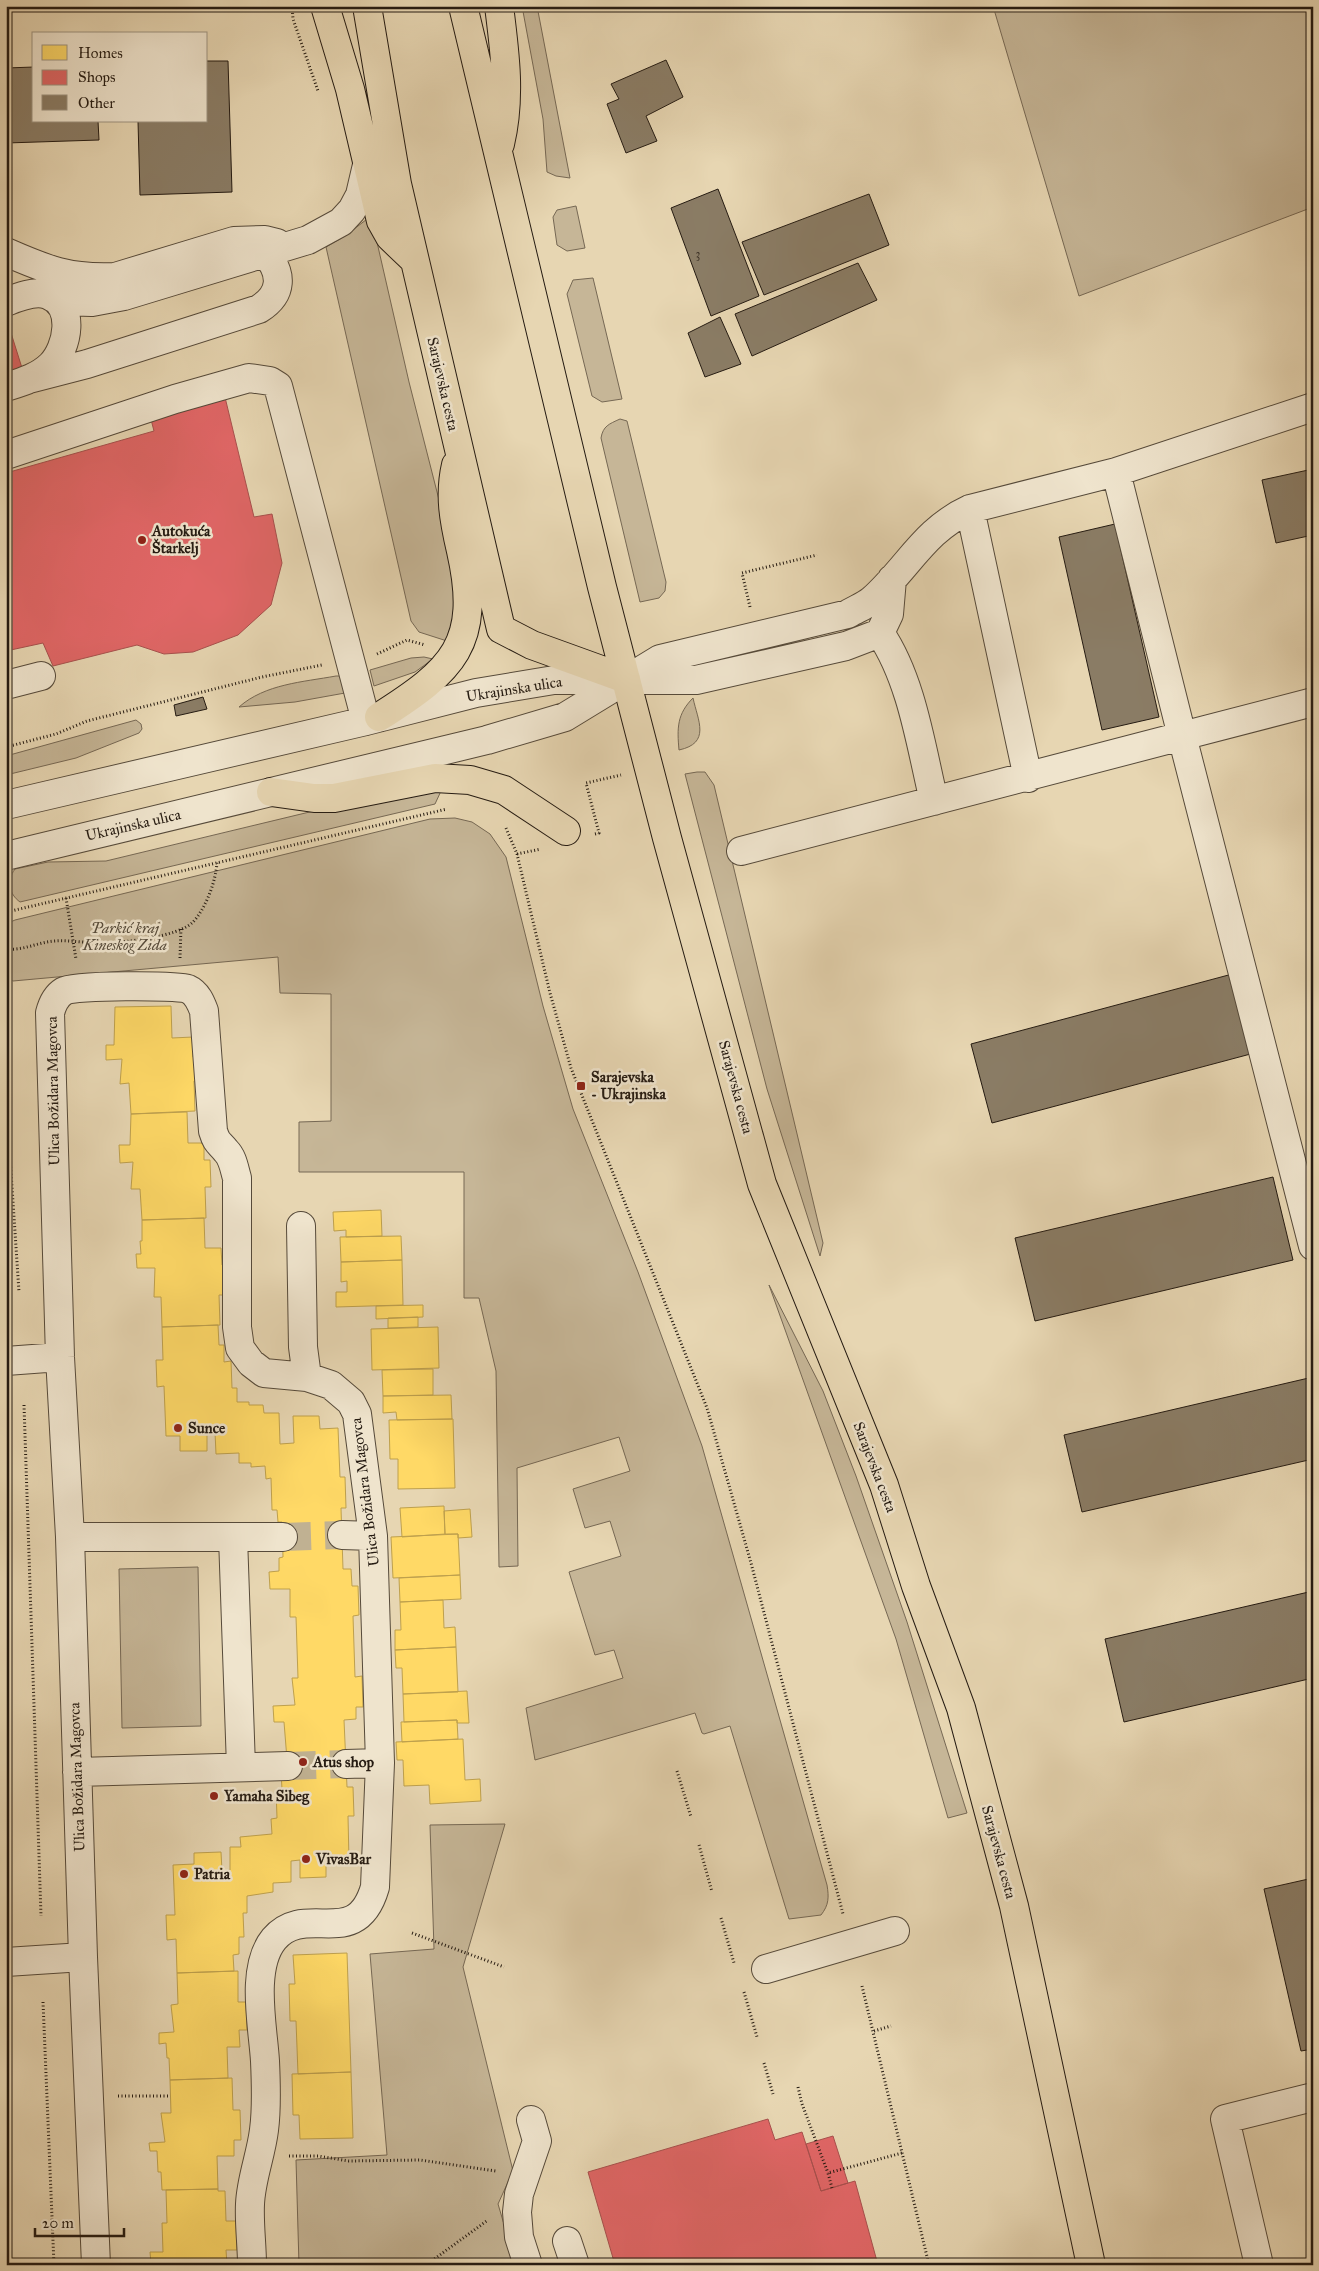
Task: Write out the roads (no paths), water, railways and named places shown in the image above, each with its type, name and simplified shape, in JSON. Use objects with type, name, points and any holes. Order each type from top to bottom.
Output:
[{"type":"main road","name":"Sarajevska cesta","points":[[367,6],[383,109],[413,259],[501,629],[532,645],[626,679]]},
{"type":"main road","name":"Sarajevska cesta","points":[[463,6],[602,587],[649,769],[762,1184],[884,1485],[916,1586],[961,1708],[1014,1906],[1090,2265]]},
{"type":"main road","points":[[498,153],[505,124],[508,97],[499,6]]},
{"type":"main road","points":[[321,11],[350,89],[381,221],[399,248],[413,259]]},
{"type":"main road","points":[[372,719],[408,699],[441,670],[454,655],[465,633],[468,618],[468,583],[452,514],[452,495],[460,451]]},
{"type":"main road","points":[[271,792],[314,798],[334,798],[434,778],[470,780],[504,790],[566,831]]},
{"type":"street","points":[[58,302],[92,302],[124,296],[277,250],[326,232],[341,222],[352,210],[360,195],[368,165]]},
{"type":"street","points":[[6,252],[62,275],[96,278],[115,277],[234,241],[265,240],[277,250]]},
{"type":"street","points":[[18,383],[259,309],[270,302],[278,285],[278,274],[274,263],[277,250]]},
{"type":"street","points":[[6,302],[36,294],[47,294],[58,302],[66,315],[67,325],[59,353],[49,366],[18,383]]},
{"type":"street","points":[[6,454],[201,391],[249,378],[270,381],[278,386],[350,660],[372,719]]},
{"type":"street","points":[[626,679],[660,659],[848,614],[870,601],[936,530],[952,517],[970,509],[1116,472],[1313,407]]},
{"type":"street","points":[[1116,472],[1313,1246]]},
{"type":"street","points":[[970,509],[1028,778]]},
{"type":"street","points":[[626,679],[696,680],[846,646],[880,633],[889,614],[892,579]]},
{"type":"street","points":[[880,633],[893,652],[903,675],[934,801]]},
{"type":"street","points":[[6,685],[41,676]]},
{"type":"street","name":"Ukrajinska ulica","points":[[6,805],[476,693],[554,680],[626,679]]},
{"type":"street","name":"Ukrajinska ulica","points":[[6,856],[487,740],[565,717],[626,679]]},
{"type":"street","points":[[741,852],[1313,702]]},
{"type":"street","name":"Ulica Božidara Magovca","points":[[96,2265],[83,1957],[70,1537],[60,1357],[50,1013],[53,1002],[64,991],[75,988],[174,988],[189,990],[198,998],[204,1011],[212,1131],[217,1144],[225,1149],[232,1160],[236,1178],[237,1327],[240,1348],[251,1363],[264,1373],[307,1377],[331,1385],[352,1402],[357,1414],[373,1536],[380,1763],[376,1872],[370,1903],[363,1914],[350,1920],[336,1923],[304,1923],[284,1930],[275,1938],[265,1956],[260,2000],[265,2063],[264,2129],[250,2204],[252,2265]]},
{"type":"street","points":[[301,1226],[303,1347],[307,1377]]},
{"type":"street","points":[[6,1361],[60,1357]]},
{"type":"street","points":[[342,1535],[373,1536]]},
{"type":"street","points":[[70,1537],[283,1537]]},
{"type":"street","points":[[233,1537],[241,1767]]},
{"type":"street","points":[[346,1764],[380,1763]]},
{"type":"street","points":[[77,1772],[288,1766]]},
{"type":"street","points":[[766,1970],[895,1931]]},
{"type":"street","points":[[6,1962],[83,1957]]},
{"type":"street","points":[[1259,2265],[1224,2119],[1313,2097]]},
{"type":"street","points":[[528,2265],[519,2236],[516,2212],[519,2194],[537,2141],[532,2120]]},
{"type":"tunnel","points":[[283,1537],[342,1535]]},
{"type":"tunnel","points":[[288,1766],[346,1764]]},
{"type":"place","name":"Autokuća Štarkelj","points":[[142,540]]},
{"type":"place","name":"Sarajevska - Ukrajinska","points":[[581,1086]]},
{"type":"place","name":"Sunce","points":[[178,1428]]},
{"type":"place","name":"Atus shop","points":[[303,1762]]},
{"type":"place","name":"Yamaha Sibeg","points":[[214,1796]]},
{"type":"place","name":"VivasBar","points":[[306,1859]]},
{"type":"place","name":"Patria","points":[[184,1874]]},
{"type":"park label","name":"Parkić kraj Kineskog Zida","points":[[125,936]]}]
